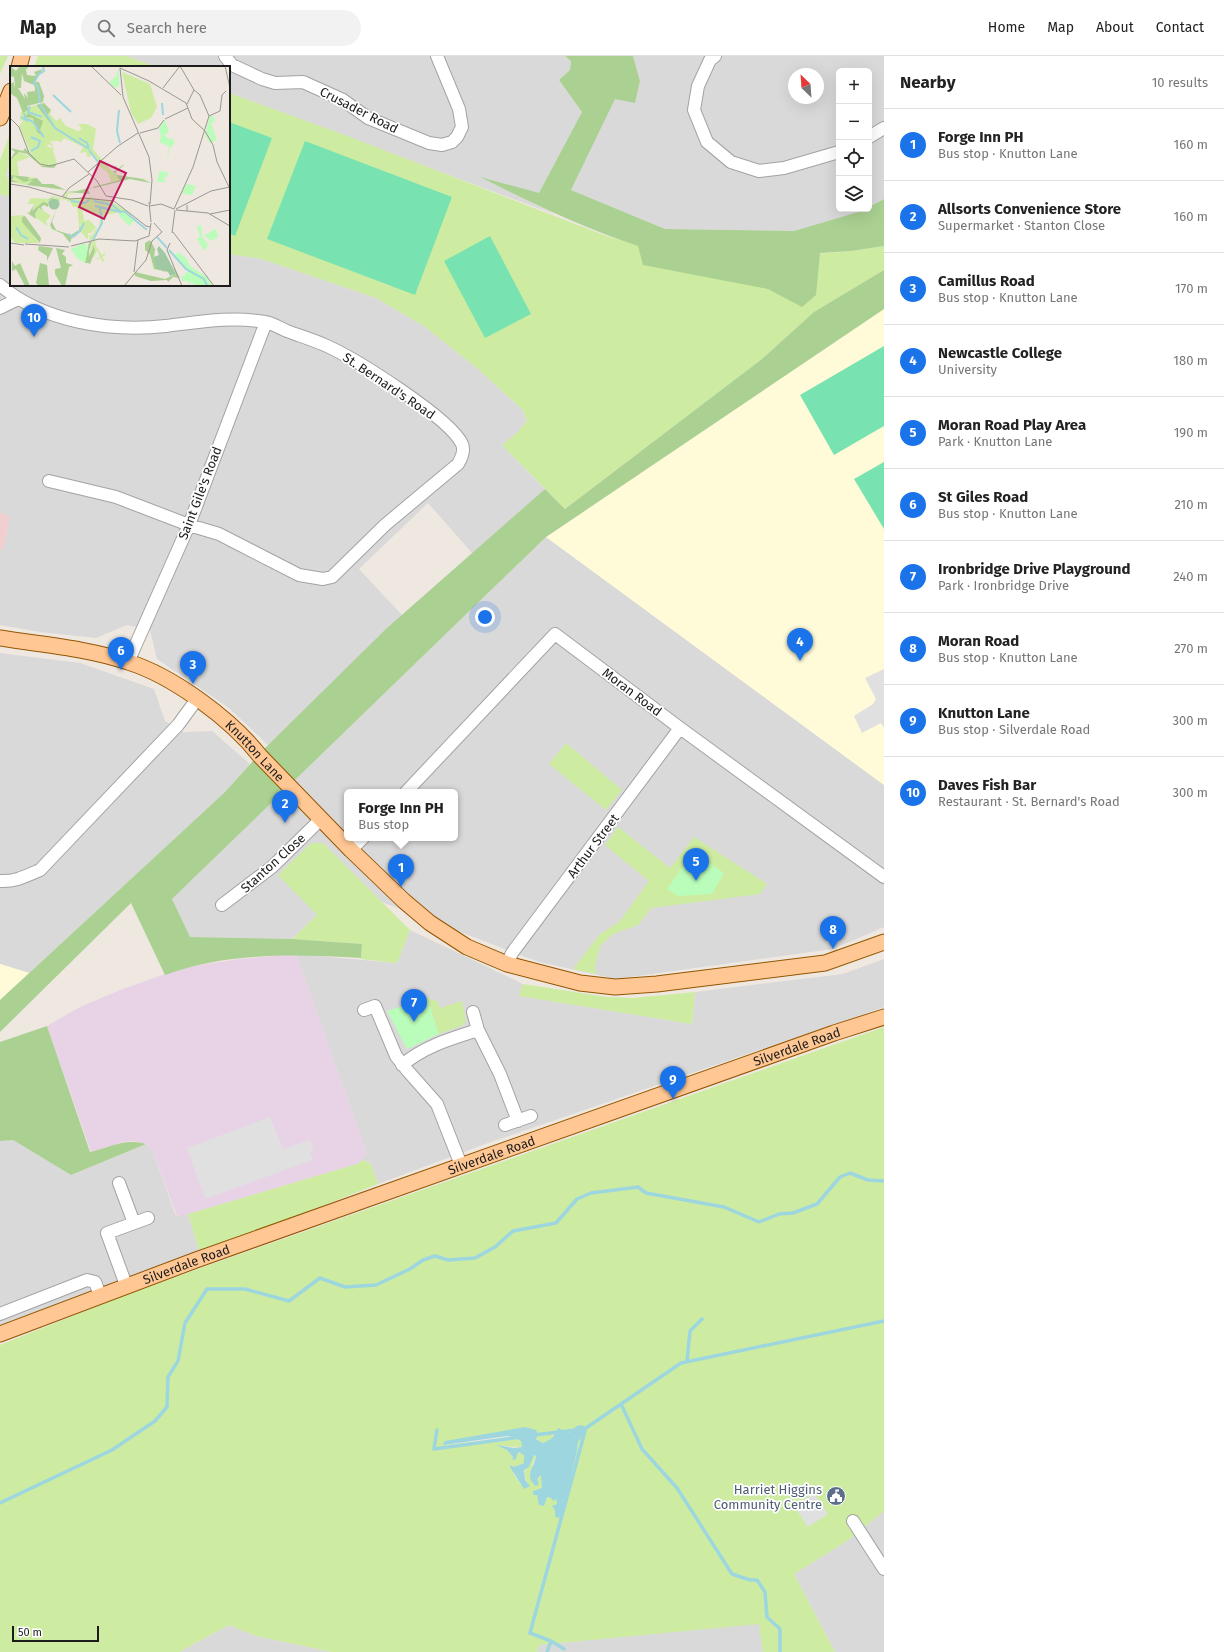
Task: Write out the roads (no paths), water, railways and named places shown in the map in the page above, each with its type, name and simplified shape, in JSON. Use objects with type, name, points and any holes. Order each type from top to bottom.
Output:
[{"type":"main road","points":[[19,66],[22,56]]},
{"type":"main road","points":[[0,118],[10,93]]},
{"type":"main road","name":"Knutton Lane","points":[[0,638],[82,650],[128,662],[149,670],[197,699],[225,720],[250,742],[260,756],[292,786],[351,850],[404,901],[430,923],[467,947],[508,964],[580,983],[615,987],[664,984],[825,963],[844,958],[884,942]]},
{"type":"main road","name":"Silverdale Road","points":[[0,1334],[98,1289],[126,1285],[834,1033],[884,1017]]},
{"type":"street","name":"Crusader Road","points":[[225,56],[232,65],[262,79],[275,83],[303,82],[343,100],[368,118],[429,143],[442,145],[454,140],[462,127],[459,109],[437,56]]},
{"type":"street","points":[[715,56],[710,60],[698,86],[694,110],[707,142],[730,162],[759,171],[784,168],[836,153]]},
{"type":"street","points":[[872,135],[884,128]]},
{"type":"street","name":"St. Bernard's Road","points":[[0,285],[18,299],[54,315],[107,326],[164,326],[222,319],[266,322],[328,346],[414,399],[454,431],[463,446],[462,457],[458,464],[385,526],[332,577],[324,579],[299,575],[219,534],[189,525],[116,496],[50,481]]},
{"type":"street","points":[[0,308],[18,299]]},
{"type":"street","name":"Saint Gile's Road","points":[[128,662],[189,525],[266,322]]},
{"type":"street","name":"Moran Road","points":[[409,789],[555,634],[680,728],[884,877]]},
{"type":"street","points":[[0,880],[8,881],[23,878],[40,870],[178,724],[197,699]]},
{"type":"street","name":"Arthur Street","points":[[508,964],[512,953],[680,728]]},
{"type":"street","name":"Stanton Close","points":[[222,905],[272,867],[322,819]]},
{"type":"street","points":[[351,850],[360,841]]},
{"type":"street","points":[[364,1010],[375,1006],[391,1046],[402,1065],[437,1104],[461,1165]]},
{"type":"street","points":[[473,1012],[478,1030],[500,1074],[518,1121]]},
{"type":"street","points":[[402,1065],[417,1053],[432,1045],[478,1030]]},
{"type":"street","points":[[505,1125],[531,1116]]},
{"type":"street","points":[[119,1183],[134,1223]]},
{"type":"street","points":[[126,1285],[107,1233],[148,1218]]},
{"type":"street","name":"Silverdale Road","points":[[0,1314],[87,1280],[98,1289]]},
{"type":"street","points":[[853,1520],[884,1569]]},
{"type":"water","points":[[582,1425],[586,1428],[584,1435],[578,1442],[562,1516],[557,1518],[555,1516],[555,1510],[552,1506],[557,1504],[556,1499],[553,1501],[551,1498],[547,1497],[544,1506],[539,1505],[537,1495],[533,1495],[533,1491],[542,1488],[541,1475],[537,1479],[539,1484],[536,1486],[530,1478],[536,1456],[534,1455],[529,1467],[524,1470],[525,1480],[530,1486],[524,1489],[510,1465],[514,1467],[524,1463],[524,1455],[519,1452],[516,1459],[512,1460],[513,1457],[507,1450],[496,1445],[514,1448],[522,1447],[521,1441],[514,1437],[507,1436],[443,1444],[445,1441],[525,1427],[536,1430],[538,1434],[536,1439],[543,1443],[548,1441],[556,1433],[558,1428],[569,1433],[577,1426]]},
{"type":"waterway","points":[[0,1503],[112,1450],[155,1421],[167,1407],[168,1377],[178,1361],[185,1323],[207,1289],[245,1289],[289,1301],[320,1278],[345,1287],[376,1285],[410,1269],[423,1260],[435,1256],[448,1260],[475,1258],[495,1247],[513,1231],[556,1223],[577,1199],[591,1193],[638,1187],[646,1193],[724,1207],[759,1222],[779,1214],[793,1213],[817,1204],[840,1177],[850,1173],[868,1180],[884,1181]]},
{"type":"waterway","points":[[687,1361],[690,1331],[702,1319]]},
{"type":"waterway","points":[[582,1429],[586,1428],[681,1363],[884,1321]]},
{"type":"waterway","points":[[621,1404],[642,1449],[677,1488],[732,1574],[750,1580],[757,1580],[765,1592],[767,1617],[780,1629],[780,1652]]},
{"type":"waterway","points":[[437,1430],[434,1449],[520,1437]]},
{"type":"waterway","points":[[534,1435],[576,1430]]},
{"type":"waterway","points":[[564,1649],[551,1641],[530,1633],[585,1431]]},
{"type":"waterway","points":[[547,1652],[551,1641]]},
{"type":"place","name":"Daves Fish Bar","points":[[34,337]]},
{"type":"place","name":"Newcastle College","points":[[800,661]]},
{"type":"place","name":"St Giles Road","points":[[121,670]]},
{"type":"place","name":"Camillus Road","points":[[193,684]]},
{"type":"place","name":"Allsorts Convenience Store","points":[[285,823]]},
{"type":"place","name":"Moran Road Play Area","points":[[696,881]]},
{"type":"place","name":"Forge Inn PH","points":[[401,887]]},
{"type":"place","name":"Moran Road","points":[[833,949]]},
{"type":"place","name":"Ironbridge Drive Playground","points":[[414,1022]]},
{"type":"place","name":"Knutton Lane","points":[[673,1099]]},
{"type":"place","name":"Harriet Higgins Community Centre","points":[[836,1496]]}]
